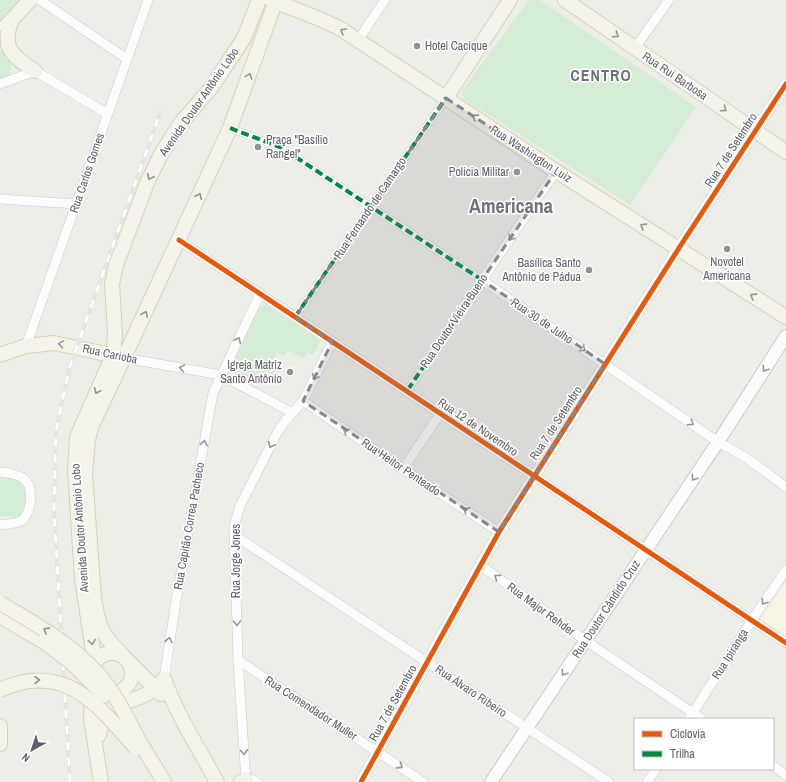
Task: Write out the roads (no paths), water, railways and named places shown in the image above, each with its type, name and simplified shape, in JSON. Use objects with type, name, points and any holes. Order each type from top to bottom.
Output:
[{"type":"main road","points":[[0,32],[30,0]]},
{"type":"main road","name":"Avenida Doutor Antônio Lobo","points":[[217,781],[186,726],[159,683],[141,673],[125,658],[103,633],[97,617],[94,598],[85,473],[88,439],[118,357],[115,343],[112,284],[116,265],[147,183],[160,156],[178,127],[211,88],[244,38],[258,0]]},
{"type":"main road","name":"Avenida Doutor Antônio Lobo","points":[[101,782],[91,719],[93,651],[82,579],[75,471],[77,437],[179,240],[230,128],[274,0]]},
{"type":"main road","name":"Rua Washington Luiz","points":[[274,0],[320,19],[358,40],[556,171],[786,317]]},
{"type":"main road","points":[[446,98],[510,0]]},
{"type":"main road","name":"Rua Rui Barbosa","points":[[565,0],[786,152]]},
{"type":"main road","points":[[12,20],[7,34],[10,50],[20,61],[35,71]]},
{"type":"main road","name":"Rua Doutor Cândido Cruz","points":[[491,782],[718,442],[786,336]]},
{"type":"main road","name":"Rua Carioba","points":[[0,354],[26,346],[54,343],[118,357]]},
{"type":"main road","points":[[0,603],[64,642],[96,671],[118,701],[138,746]]},
{"type":"main road","points":[[0,616],[44,642],[78,669],[103,694],[163,782]]},
{"type":"main road","points":[[108,782],[99,735],[98,720],[102,707],[108,697],[114,692],[126,688],[132,677],[131,665],[125,658],[110,653],[99,659],[95,664],[93,673],[94,680],[100,688],[109,692],[114,692]]},
{"type":"main road","points":[[137,697],[146,687],[141,673]]},
{"type":"main road","points":[[0,690],[32,680],[51,681],[71,687],[80,692],[98,707],[138,746]]},
{"type":"main road","points":[[99,735],[102,723],[106,715],[111,710],[122,702],[149,692],[159,683]]},
{"type":"main road","points":[[0,726],[0,744]]},
{"type":"street","points":[[40,0],[127,59]]},
{"type":"street","name":"Rua Carlos Gomes","points":[[26,346],[148,0]]},
{"type":"street","points":[[358,40],[385,0]]},
{"type":"street","points":[[635,48],[669,0]]},
{"type":"street","points":[[0,84],[35,71],[108,114]]},
{"type":"street","name":"Rua 7 de Setembro","points":[[360,782],[499,532],[679,248],[786,84]]},
{"type":"street","name":"Rua Fernando de Camargo","points":[[295,317],[446,98]]},
{"type":"street","name":"Rua 30 de Julho","points":[[230,128],[282,148],[482,280],[786,487]]},
{"type":"street","name":"Rua Doutor Vieira Bueno","points":[[407,391],[556,171]]},
{"type":"street","points":[[0,199],[76,204]]},
{"type":"street","name":"Rua 12 de Novembro","points":[[179,240],[786,643]]},
{"type":"street","name":"Rua Capitão Correa Pacheco","points":[[159,683],[176,602],[213,393],[260,294]]},
{"type":"street","name":"Rua Jorge Jones","points":[[247,781],[238,660],[234,535],[235,520],[240,506],[277,433],[303,401],[332,342]]},
{"type":"street","name":"Rua Carioba","points":[[118,357],[221,375],[293,413]]},
{"type":"street","name":"Rua Heitor Penteado","points":[[303,401],[499,532]]},
{"type":"street","points":[[403,469],[440,414]]},
{"type":"street","points":[[0,472],[22,478],[28,483],[30,489],[30,499],[25,517],[20,522],[0,525]]},
{"type":"street","name":"Rua Álvaro Ribeiro","points":[[234,535],[609,782]]},
{"type":"street","name":"Rua Major Rehder","points":[[480,565],[691,716]]},
{"type":"street","name":"Rua Ipiranga","points":[[691,716],[752,620],[786,570]]},
{"type":"street","name":"Rua Comendador Muller","points":[[238,660],[424,782]]},
{"type":"street","points":[[774,767],[786,775]]},
{"type":"street","points":[[647,782],[655,770]]},
{"type":"railway","points":[[70,782],[54,512],[56,431],[69,369],[160,113]]},
{"type":"place","name":"Hotel Cacique","points":[[417,46]]},
{"type":"place","name":"Praça \"Basílio Rangel\"","points":[[258,147]]},
{"type":"place","name":"Polícia Militar","points":[[517,172]]},
{"type":"place","name":"Novotel Americana","points":[[727,249]]},
{"type":"place","name":"Basílica Santo Antônio de Pádua","points":[[589,270]]},
{"type":"place","name":"Igreja Matriz Santo Antônio","points":[[290,372]]},
{"type":"district","name":"CENTRO","points":[[601,75]]},
{"type":"district","name":"Americana","points":[[511,206]]}]
